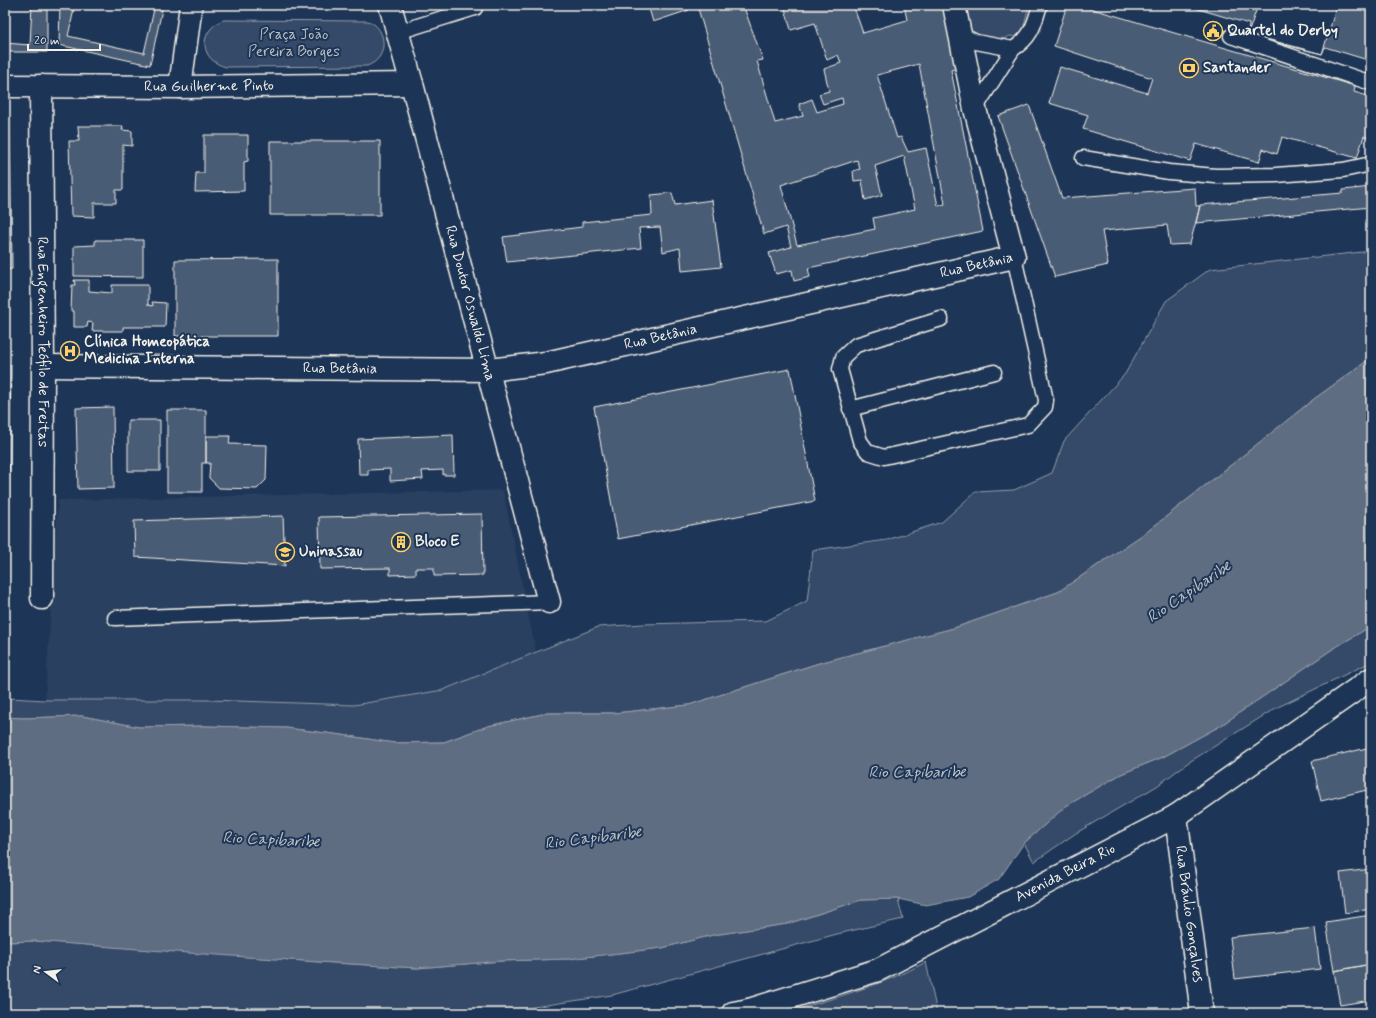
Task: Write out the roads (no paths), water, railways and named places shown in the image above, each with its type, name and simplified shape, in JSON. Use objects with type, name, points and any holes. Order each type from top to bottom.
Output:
[{"type":"street","points":[[180,86],[191,5]]},
{"type":"street","name":"Rua Doutor Oswaldo Lima","points":[[390,5],[489,370],[549,602]]},
{"type":"street","name":"Rua Betânia","points":[[43,366],[489,370],[546,363],[1014,257],[975,109],[954,5]]},
{"type":"street","name":"Rua Guilherme Pinto","points":[[5,86],[412,84]]},
{"type":"street","name":"Rua Engenheiro Teófilo de Freitas","points":[[41,86],[43,366],[42,598]]},
{"type":"street","name":"Avenida Beira Rio","points":[[746,1012],[878,970],[1176,816],[1371,679]]},
{"type":"street","name":"Rua Bráulio Gonçalves","points":[[1176,816],[1202,1013]]},
{"type":"lane","points":[[975,109],[1013,49],[1023,43],[1030,34],[1040,5]]},
{"type":"lane","points":[[398,32],[475,8]]},
{"type":"lane","points":[[960,34],[976,42],[1013,49]]},
{"type":"lane","points":[[1231,36],[1371,83]]},
{"type":"lane","points":[[1083,158],[1168,172],[1216,176],[1276,175],[1343,170],[1371,164]]},
{"type":"lane","points":[[941,319],[856,345],[843,357],[840,369],[850,409],[860,441],[868,452],[884,457],[1028,425],[1045,407],[1046,400],[1014,257]]},
{"type":"lane","points":[[850,409],[994,372]]},
{"type":"lane","points":[[115,618],[549,602]]},
{"type":"water","name":"Rio Capibaribe","points":[[1371,358],[1371,626],[1331,650],[1220,726],[1163,757],[1121,774],[1066,806],[1024,843],[999,879],[968,897],[926,905],[898,899],[861,900],[787,924],[713,935],[662,948],[568,959],[501,961],[417,968],[35,941],[5,942],[5,717],[24,718],[82,716],[139,727],[205,726],[286,728],[394,743],[444,742],[488,726],[547,713],[615,713],[689,705],[819,663],[954,628],[1058,592],[1148,531],[1314,399]]},
{"type":"place","name":"Quartel do Derby","points":[[1213,31]]},
{"type":"place","name":"Santander","points":[[1189,68]]},
{"type":"place","name":"Clínica Homeopática Medicina Interna","points":[[70,351]]},
{"type":"place","name":"Bloco E","points":[[401,542]]},
{"type":"place","name":"Uninassau","points":[[285,552]]},
{"type":"park label","name":"Praça João Pereira Borges","points":[[294,44]]}]
